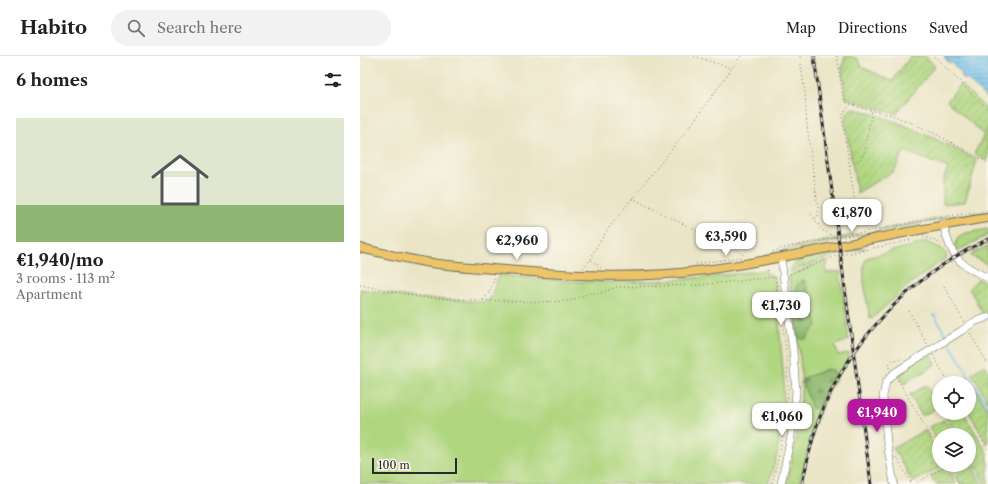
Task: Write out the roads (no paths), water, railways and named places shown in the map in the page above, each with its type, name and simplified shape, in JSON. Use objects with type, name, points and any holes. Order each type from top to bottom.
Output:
[{"type":"main road","points":[[360,248],[427,262],[497,269],[577,276],[656,276],[704,271],[781,258],[943,224],[988,218]]},
{"type":"street","points":[[943,224],[950,247],[961,264],[988,278]]},
{"type":"street","points":[[781,258],[793,352],[796,392],[792,431],[781,484]]},
{"type":"street","points":[[894,484],[883,396],[886,382],[894,373],[911,362],[961,332],[974,322],[988,317]]},
{"type":"water","points":[[944,56],[988,56],[988,100],[967,79],[963,79],[961,73],[952,63],[948,62]]},
{"type":"waterway","points":[[934,315],[946,335]]},
{"type":"waterway","points":[[950,344],[988,408]]},
{"type":"railway","points":[[814,56],[871,484]]},
{"type":"railway","points":[[802,484],[818,422],[846,365],[864,338],[885,314],[908,292],[933,272],[960,254],[988,239]]}]
